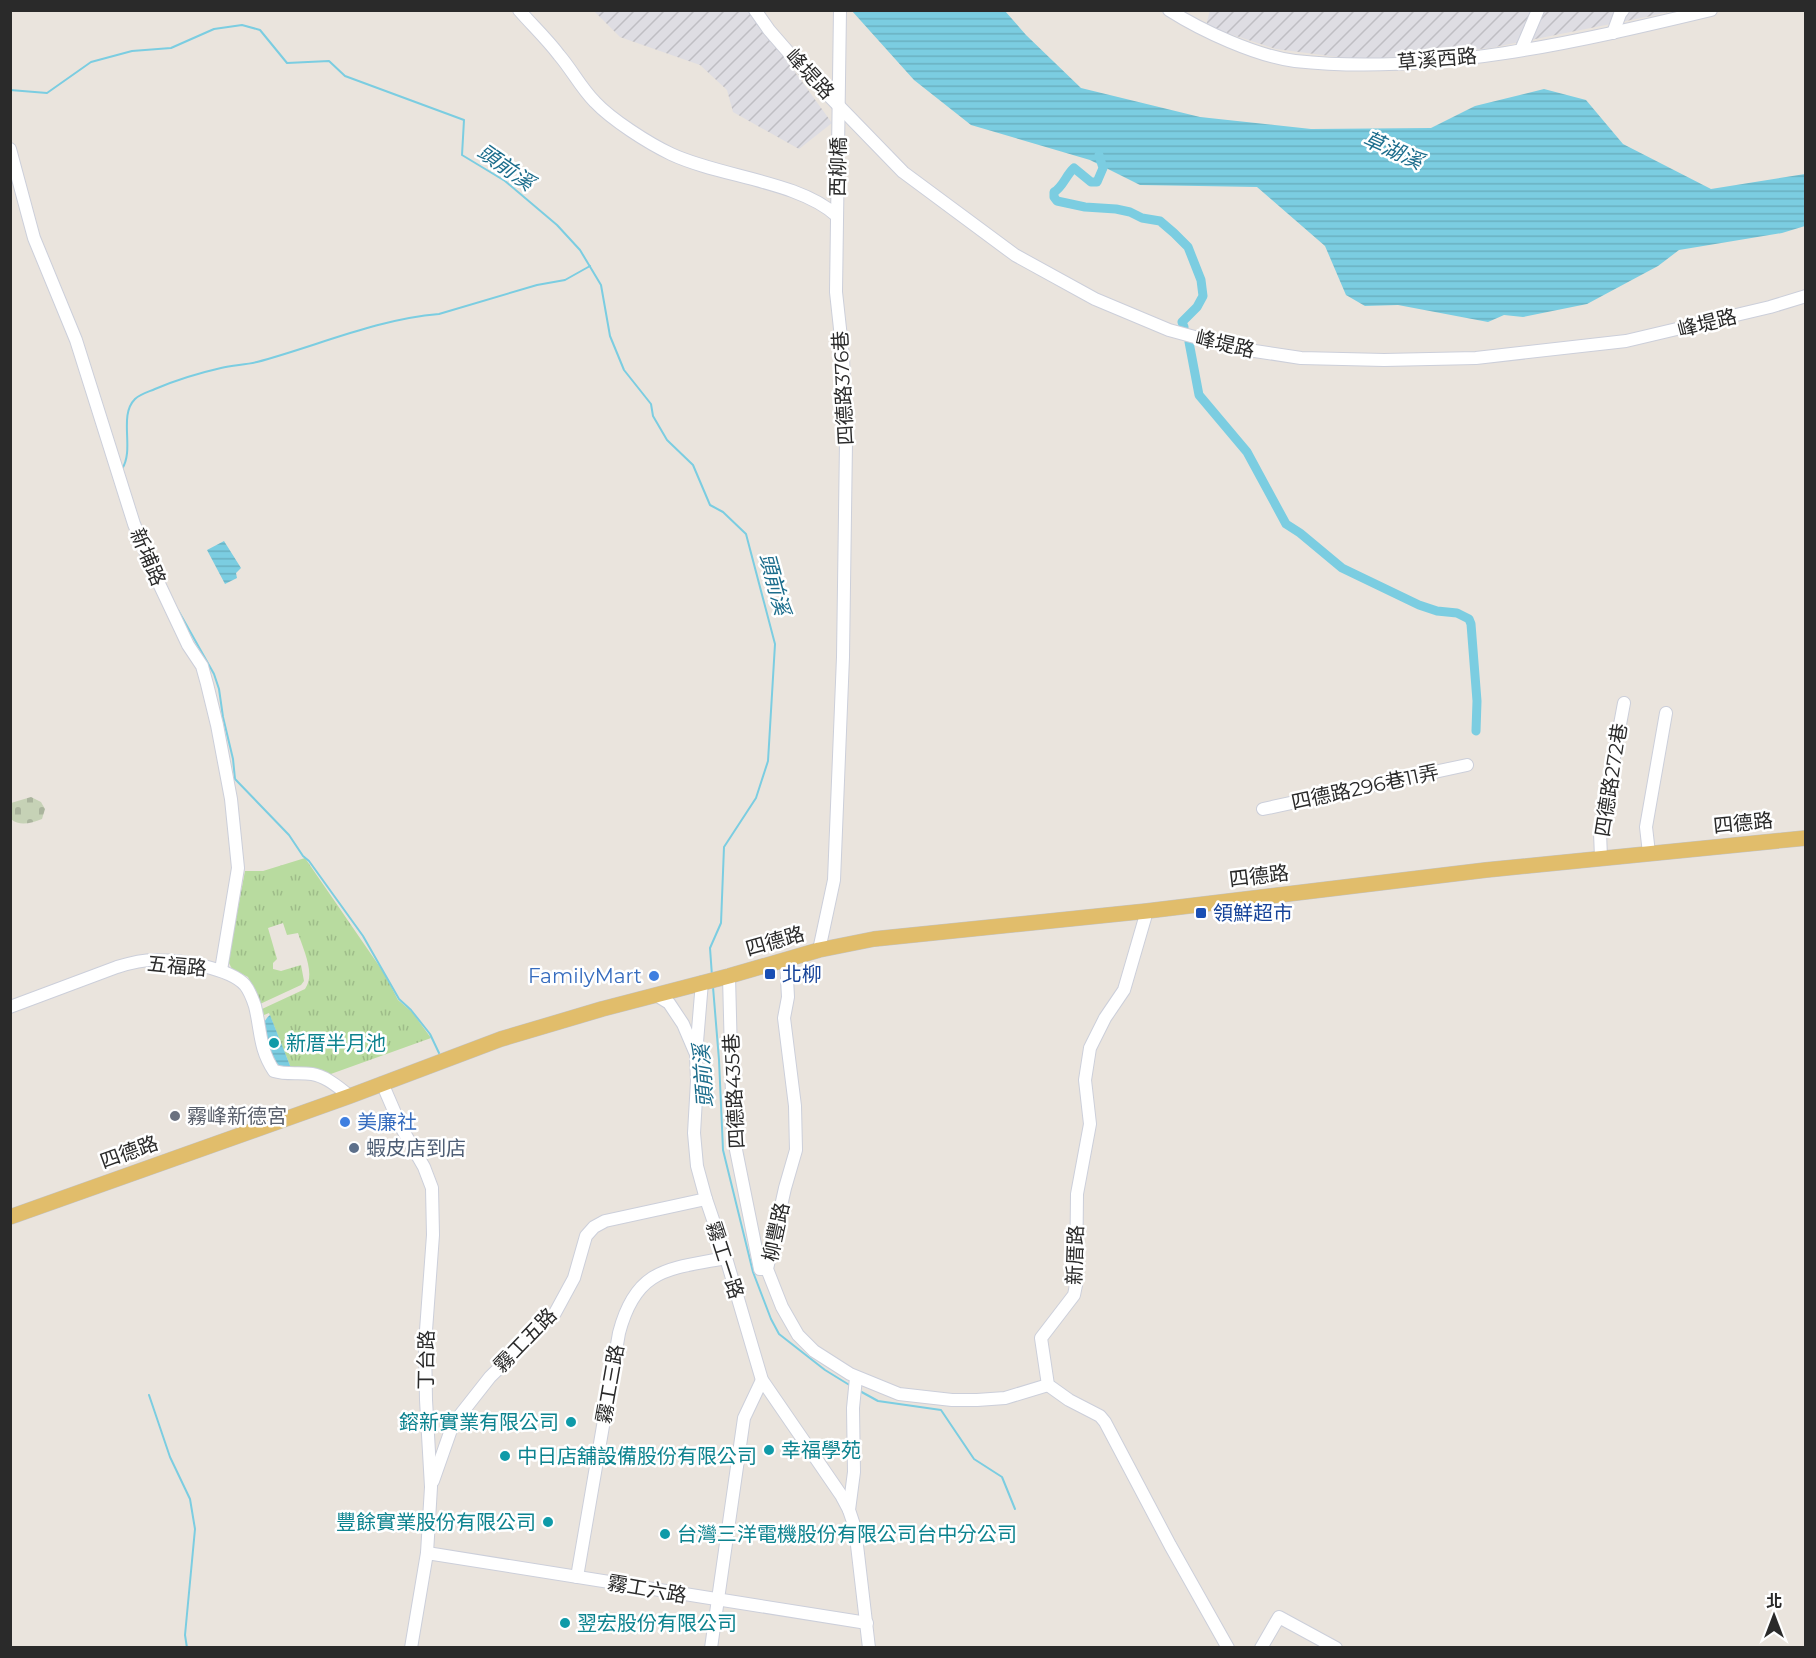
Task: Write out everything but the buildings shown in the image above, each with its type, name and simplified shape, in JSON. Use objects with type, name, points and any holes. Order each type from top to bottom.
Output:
[{"type":"main road","name":"四德路","points":[[10,1217],[350,1096],[501,1039],[819,950],[874,939],[1147,911],[1486,870],[1806,838]]},
{"type":"street","points":[[519,10],[559,55],[596,104],[652,145],[711,170],[820,201],[837,216]]},
{"type":"street","name":"峰堤路","points":[[755,10],[796,61],[903,172],[1015,255],[1095,299],[1169,330],[1235,348],[1301,358],[1384,360],[1476,358],[1626,341],[1770,307],[1806,296]]},
{"type":"street","name":"西柳橋","points":[[837,216],[840,10]]},
{"type":"street","name":"草溪西路","points":[[1169,10],[1245,48],[1294,61],[1399,62],[1463,58],[1555,46],[1710,10]]},
{"type":"street","points":[[1521,50],[1538,10]]},
{"type":"street","points":[[1614,33],[1623,10]]},
{"type":"street","name":"新埔路","points":[[10,149],[34,238],[75,340],[134,524],[188,645],[202,666],[212,704],[231,799],[238,868],[221,970]]},
{"type":"street","name":"四德路376巷","points":[[819,950],[834,880],[843,657],[846,442],[843,356],[836,292],[837,216]]},
{"type":"street","name":"四德路272巷","points":[[1601,858],[1600,832],[1624,703]]},
{"type":"street","points":[[1649,853],[1646,827],[1666,712]]},
{"type":"street","name":"四德路296巷11弄","points":[[1263,808],[1467,765]]},
{"type":"street","name":"新厝路","points":[[1048,1385],[1041,1338],[1074,1295],[1076,1285],[1077,1194],[1090,1124],[1085,1080],[1090,1048],[1105,1018],[1124,990],[1147,911]]},
{"type":"street","name":"五福路","points":[[10,1008],[133,963],[157,960],[221,970],[244,984],[254,1004],[265,1054],[274,1071],[286,1074],[313,1074],[322,1077],[350,1096]]},
{"type":"street","name":"柳豐路","points":[[786,960],[789,998],[784,1018],[795,1106],[796,1150],[767,1269],[782,1307],[798,1335],[814,1351],[856,1378],[899,1394],[952,1400],[977,1400],[1005,1398],[1048,1385]]},
{"type":"street","name":"四德路435巷","points":[[726,977],[733,1135],[760,1269],[767,1269]]},
{"type":"street","name":"霧工一路","points":[[704,981],[696,1054],[698,1081],[694,1132],[698,1166],[706,1199],[762,1380],[849,1510]]},
{"type":"street","points":[[656,995],[669,1002],[683,1024],[696,1054]]},
{"type":"street","name":"丁台路","points":[[382,1083],[401,1127],[424,1167],[432,1188],[433,1235],[425,1344],[430,1487],[427,1553],[411,1647]]},
{"type":"street","name":"霧工五路","points":[[430,1487],[453,1424],[490,1377],[555,1313],[574,1278],[586,1236],[594,1227],[605,1221],[706,1199]]},
{"type":"street","name":"霧工三路","points":[[578,1577],[619,1333],[631,1299],[650,1278],[672,1268],[726,1258]]},
{"type":"street","points":[[856,1378],[853,1408],[854,1472],[849,1510],[855,1528],[869,1647]]},
{"type":"street","points":[[711,1647],[744,1418],[762,1380]]},
{"type":"street","points":[[1048,1385],[1069,1400],[1100,1416],[1105,1422],[1170,1545],[1228,1647]]},
{"type":"street","name":"霧工六路","points":[[427,1553],[867,1623]]},
{"type":"street","points":[[1261,1647],[1279,1617],[1336,1647]]},
{"type":"shaded area","points":[[1210,10],[1672,11],[1490,48],[1361,60],[1276,49],[1206,26]]},
{"type":"shaded area","points":[[594,11],[751,11],[832,123],[799,149],[733,112],[727,90],[700,65],[620,37]]},
{"type":"green space","points":[[31,797],[41,802],[45,809],[42,819],[22,824],[11,819],[11,803]]},
{"type":"green space","points":[[305,858],[384,973],[398,1000],[412,1012],[431,1038],[328,1075],[293,1073],[269,1013],[264,1015],[262,1009],[305,989],[308,983],[308,961],[298,933],[287,935],[283,923],[268,928],[277,959],[273,963],[273,969],[281,971],[301,965],[304,981],[301,985],[260,1004],[248,977],[232,969],[228,961],[245,871],[263,871]]},
{"type":"water","name":"草湖溪","points":[[852,11],[1005,11],[1026,35],[1081,88],[1200,117],[1311,129],[1431,128],[1475,106],[1544,89],[1586,100],[1623,144],[1711,189],[1805,174],[1805,226],[1782,233],[1679,250],[1658,266],[1587,304],[1523,317],[1504,315],[1488,322],[1398,305],[1365,306],[1346,295],[1325,246],[1257,187],[1140,185],[1090,160],[971,125],[914,80]]},
{"type":"water","points":[[224,541],[241,568],[236,573],[237,578],[225,584],[207,550]]},
{"type":"water","name":"新厝半月池","points":[[270,1015],[293,1073],[278,1065],[267,1048],[263,1029]]},
{"type":"waterway","name":"頭前溪","points":[[10,90],[47,93],[91,62],[132,51],[171,48],[214,29],[242,25],[260,30],[287,63],[329,61],[345,76],[464,120],[462,155],[505,181],[557,225],[580,250],[601,285],[610,336],[624,370],[651,404],[653,416],[667,440],[693,465],[710,505],[723,512],[746,534],[775,644],[768,761],[756,798],[724,847],[721,923],[710,948],[712,976]]},
{"type":"waterway","points":[[1099,155],[1103,168],[1097,182],[1091,182],[1074,168],[1054,192],[1054,197],[1057,201],[1085,207],[1130,212],[1142,218],[1160,221],[1174,233],[1188,247],[1201,280],[1203,296],[1197,307],[1182,322],[1184,327]]},
{"type":"waterway","points":[[122,469],[126,461],[130,406],[144,393],[196,374],[280,356],[370,327],[439,314],[537,285],[565,280],[590,266]]},
{"type":"waterway","points":[[1189,342],[1199,395],[1247,452],[1286,524],[1342,568],[1419,605],[1437,611],[1457,613],[1469,619],[1477,701],[1476,731]]},
{"type":"waterway","points":[[178,610],[214,674],[219,689],[235,779],[289,835],[309,861],[363,936],[399,999],[430,1034],[439,1053]]},
{"type":"waterway","name":"頭前溪","points":[[713,987],[723,1150],[753,1272],[779,1334],[825,1370],[851,1386]]},
{"type":"waterway","name":"頭前溪","points":[[858,1390],[878,1401],[941,1410],[974,1459],[1002,1477],[1015,1509]]},
{"type":"waterway","points":[[149,1395],[170,1457],[190,1499],[195,1529],[185,1635],[187,1648]]},
{"type":"place","name":"領鮮超市","points":[[1201,913]]},
{"type":"place","name":"北柳","points":[[770,974]]},
{"type":"place","name":"FamilyMart","points":[[654,976]]},
{"type":"place","name":"新厝半月池","points":[[274,1043]]},
{"type":"place","name":"霧峰新德宮","points":[[175,1116]]},
{"type":"place","name":"美廉社","points":[[345,1122]]},
{"type":"place","name":"蝦皮店到店","points":[[354,1148]]},
{"type":"place","name":"鎔新實業有限公司","points":[[571,1422]]},
{"type":"place","name":"幸福學苑","points":[[769,1450]]},
{"type":"place","name":"中日店舖設備股份有限公司","points":[[505,1456]]},
{"type":"place","name":"豐餘實業股份有限公司","points":[[548,1522]]},
{"type":"place","name":"台灣三洋電機股份有限公司台中分公司","points":[[665,1534]]},
{"type":"place","name":"翌宏股份有限公司","points":[[565,1623]]}]
